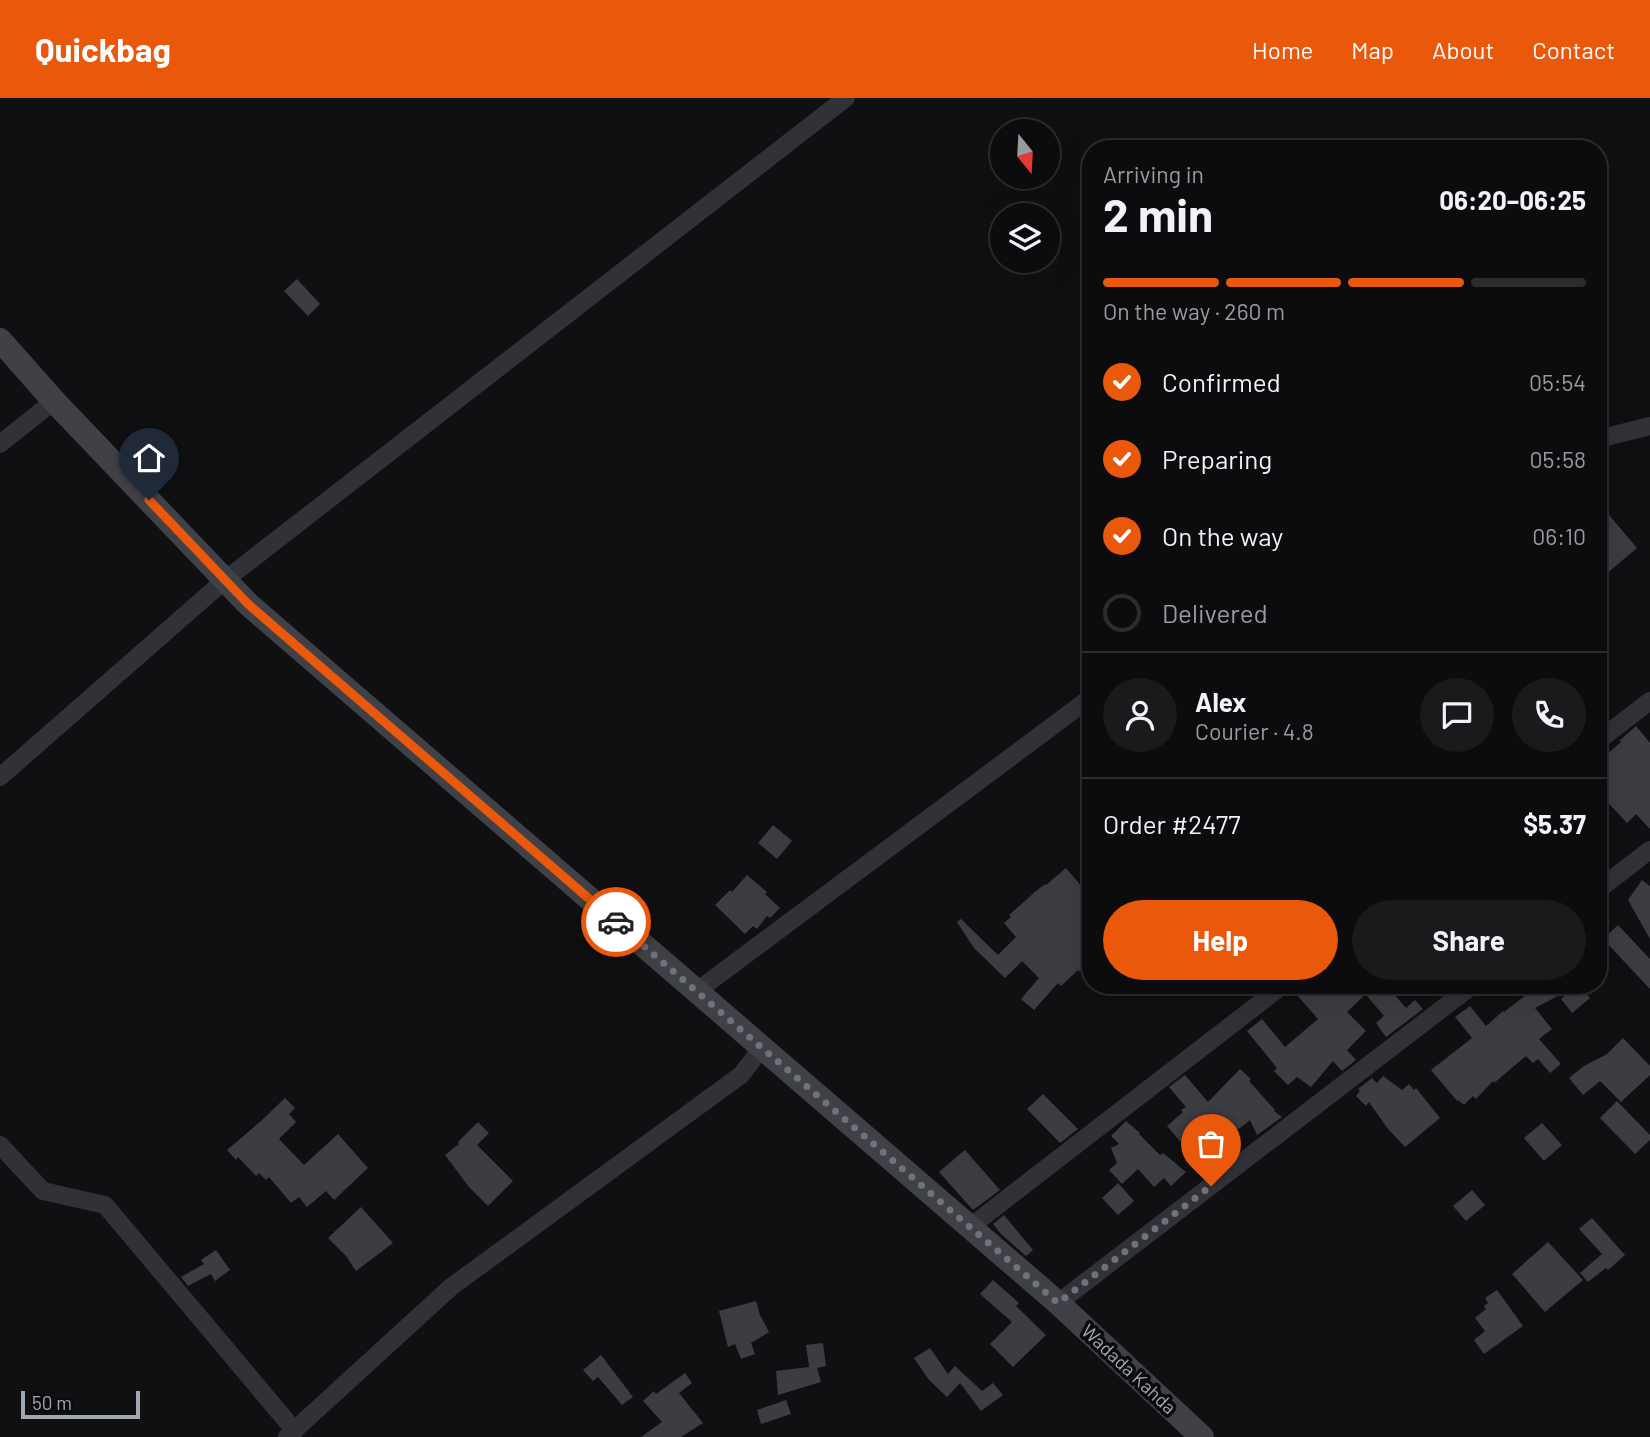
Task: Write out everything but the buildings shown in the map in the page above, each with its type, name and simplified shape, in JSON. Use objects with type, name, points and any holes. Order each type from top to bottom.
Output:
[{"type":"main road","name":"Wadada Kahda","points":[[0,341],[248,604],[1058,1303],[1202,1437]]},
{"type":"street","points":[[0,777],[225,580],[846,98]]},
{"type":"street","points":[[0,444],[54,401]]},
{"type":"street","points":[[1607,437],[1650,426]]},
{"type":"street","points":[[1607,734],[1650,701]]},
{"type":"street","points":[[696,991],[1082,704]]},
{"type":"street","points":[[1607,883],[1650,850]]},
{"type":"street","points":[[970,1227],[1271,994]]},
{"type":"street","points":[[1058,1303],[1461,994]]},
{"type":"street","points":[[0,1145],[43,1191],[105,1205],[291,1434],[451,1287],[741,1074],[762,1048]]},
{"type":"way so far","points":[[616,922],[1058,1303],[1211,1186]]},
{"type":"route","points":[[149,500],[248,604],[616,922]]}]
